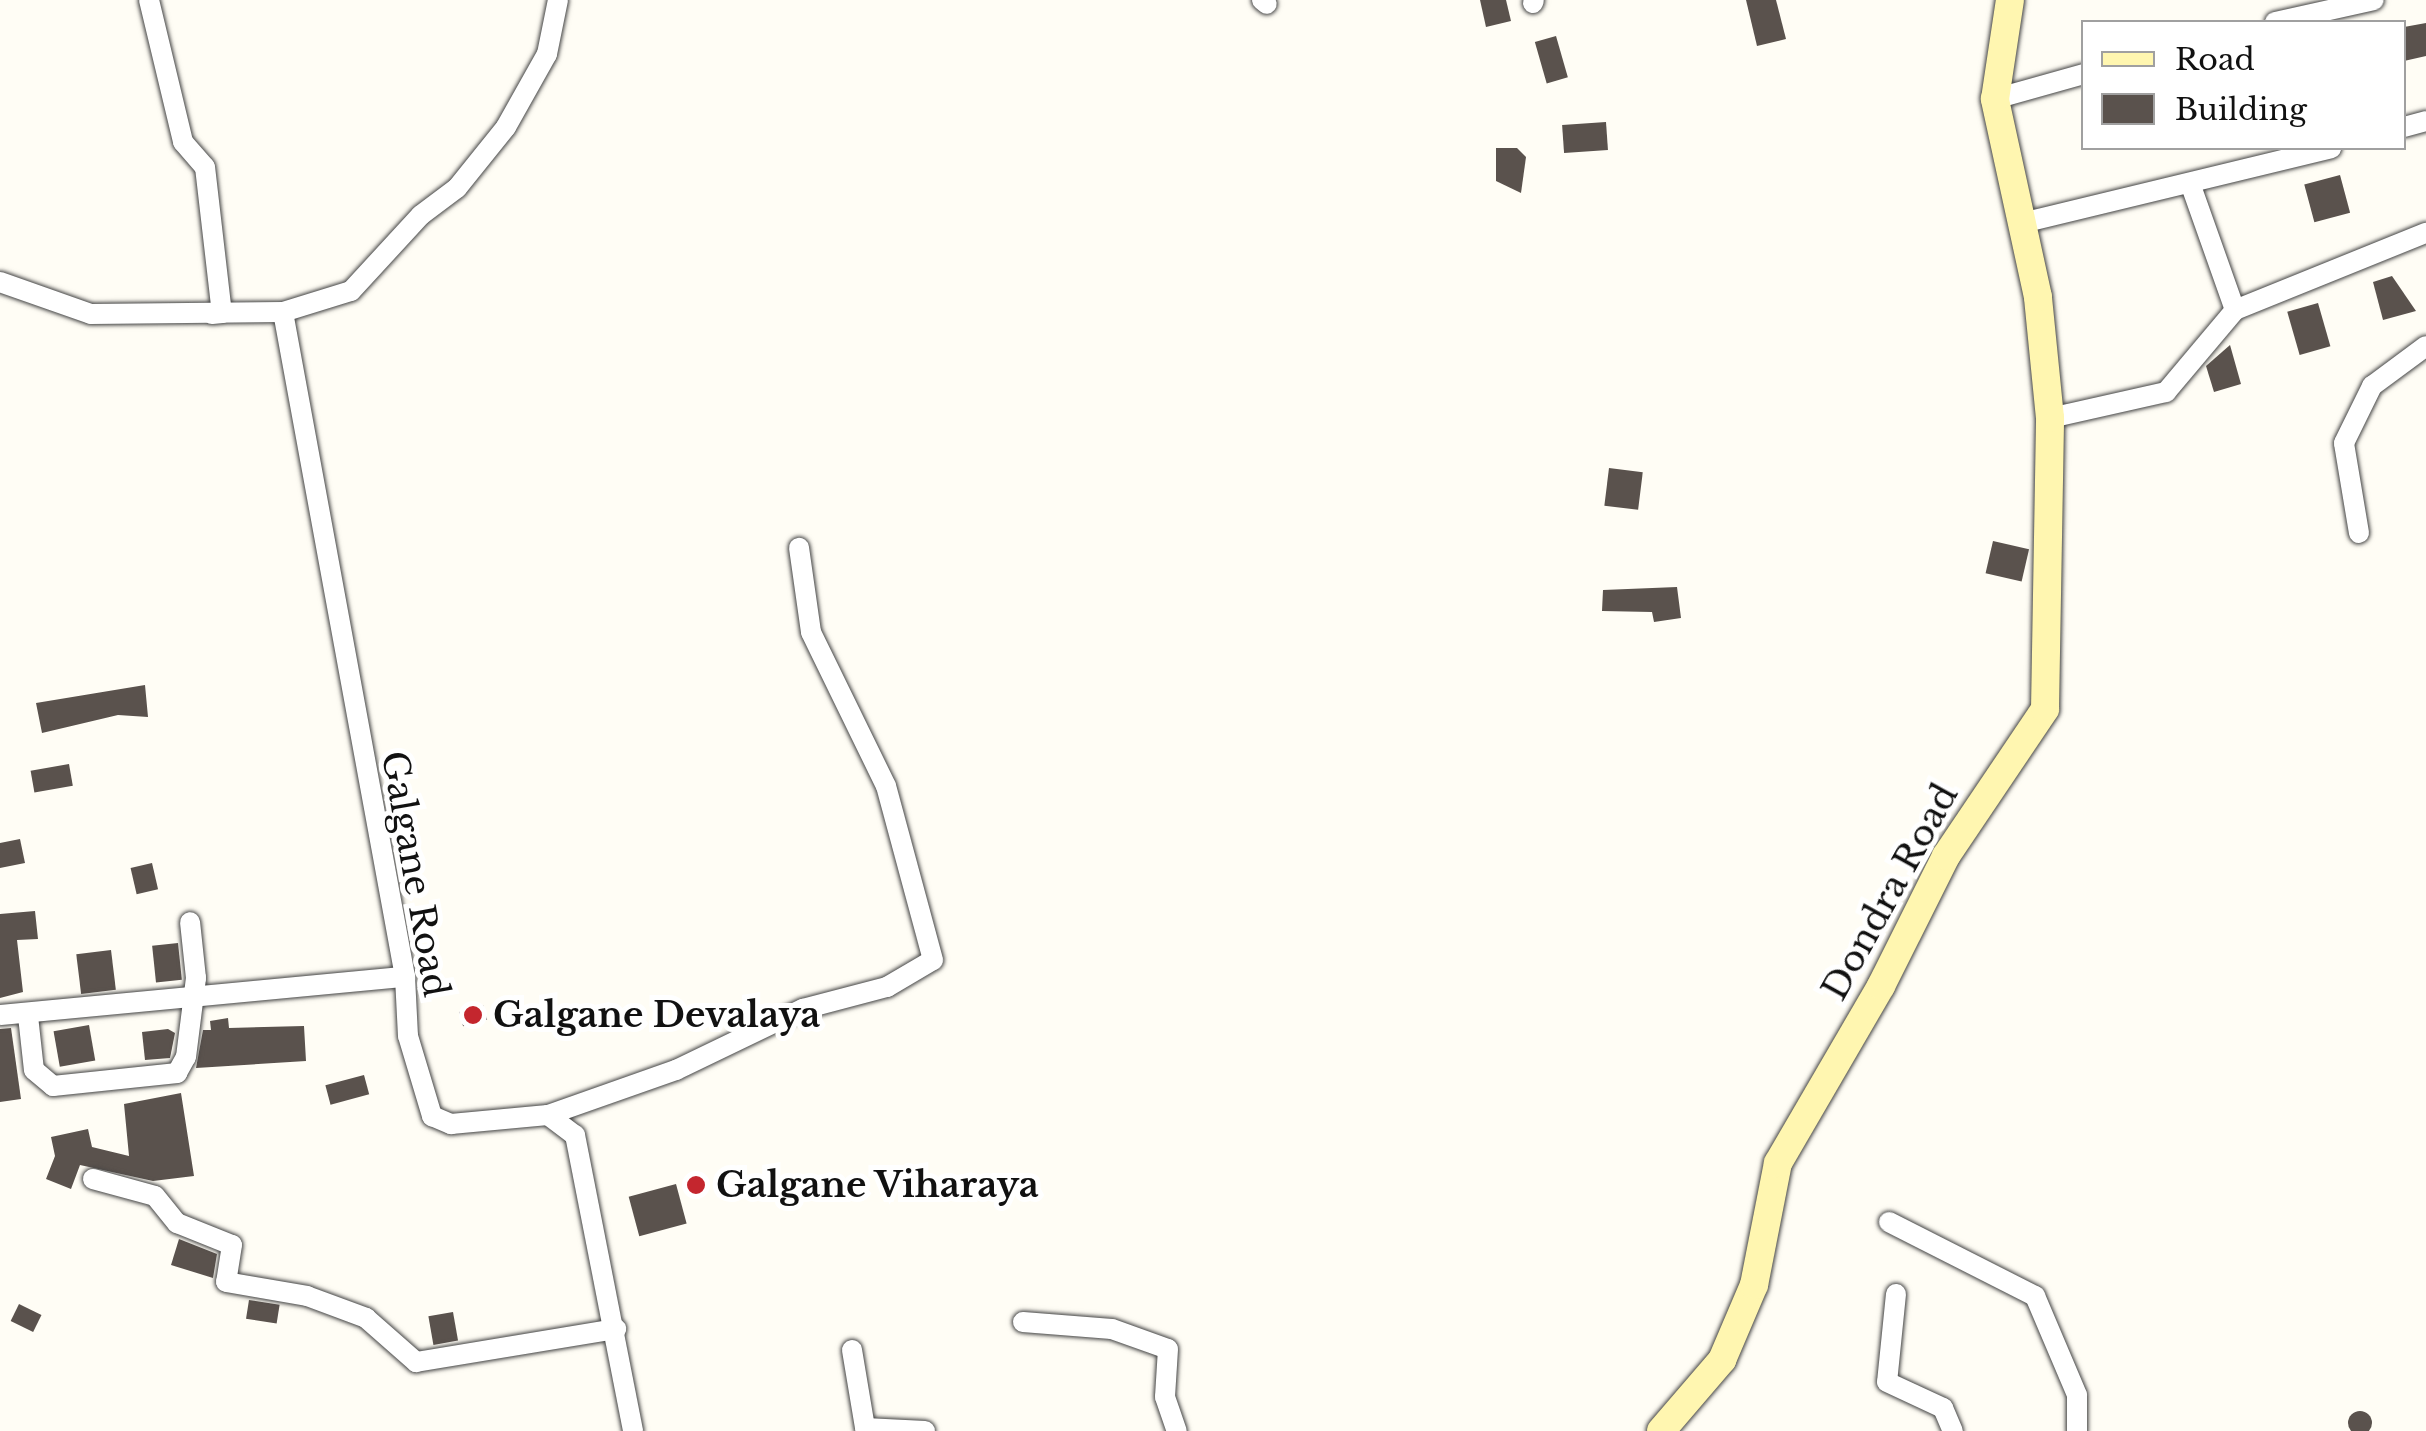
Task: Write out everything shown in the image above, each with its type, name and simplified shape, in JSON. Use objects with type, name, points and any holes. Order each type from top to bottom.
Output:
[{"type":"street","points":[[148,0],[183,142],[205,167],[222,313]]},
{"type":"street","points":[[0,284],[99,316],[284,312],[351,291],[422,215],[457,188],[506,127],[547,54],[558,0]]},
{"type":"street","name":"Dondra Road","points":[[1661,1431],[1722,1360],[1754,1285],[1778,1163],[1881,986],[1946,856],[2045,710],[2050,418],[2038,297],[1995,99],[2010,0]]},
{"type":"street","points":[[2285,20],[2374,0]]},
{"type":"street","points":[[1995,99],[2081,75]]},
{"type":"street","points":[[2022,223],[2323,150]]},
{"type":"street","points":[[2190,183],[2236,310]]},
{"type":"street","points":[[2050,418],[2166,392],[2236,310],[2426,234]]},
{"type":"street","name":"Galgane Road","points":[[284,312],[405,977],[408,1036],[432,1116],[451,1124],[548,1116]]},
{"type":"street","points":[[2359,533],[2344,443],[2372,386],[2426,346]]},
{"type":"street","points":[[548,1116],[676,1070],[803,1009],[887,986],[933,960],[886,786],[811,632],[798,548]]},
{"type":"street","points":[[28,1016],[34,1070],[52,1086],[177,1073],[186,1056],[189,999],[196,978],[190,922]]},
{"type":"street","points":[[0,1015],[28,1016],[405,977]]},
{"type":"street","points":[[548,1116],[575,1135],[634,1431]]},
{"type":"street","points":[[93,1179],[154,1196],[177,1223],[232,1245],[226,1282],[308,1296],[366,1318],[416,1362],[616,1328]]},
{"type":"street","points":[[1890,1222],[2034,1296],[2077,1395],[2077,1431]]},
{"type":"street","points":[[1896,1294],[1887,1382],[1943,1408],[1952,1431]]},
{"type":"street","points":[[1023,1322],[1112,1330],[1168,1349],[1164,1397],[1177,1431]]},
{"type":"street","points":[[852,1350],[865,1428],[925,1431]]},
{"type":"building","points":[[1480,0],[1506,0],[1511,21],[1486,27]]},
{"type":"building","points":[[1746,0],[1776,0],[1786,39],[1757,46]]},
{"type":"building","points":[[2426,23],[2426,56],[2406,61],[2406,27]]},
{"type":"building","points":[[1556,36],[1568,77],[1547,83],[1535,42]]},
{"type":"building","points":[[1606,122],[1608,150],[1564,153],[1562,125]]},
{"type":"building","points":[[1496,148],[1517,148],[1526,157],[1521,193],[1496,181]]},
{"type":"building","points":[[2340,175],[2350,213],[2314,222],[2304,185]]},
{"type":"building","points":[[2392,276],[2416,311],[2383,320],[2373,282]]},
{"type":"building","points":[[2318,303],[2330,346],[2300,355],[2287,312]]},
{"type":"building","points":[[2230,345],[2241,384],[2214,392],[2206,366]]},
{"type":"building","points":[[1609,468],[1643,472],[1638,510],[1604,506]]},
{"type":"building","points":[[1993,541],[2029,549],[2022,581],[1986,573]]},
{"type":"building","points":[[1677,587],[1681,618],[1654,622],[1652,612],[1602,611],[1603,590]]},
{"type":"building","points":[[145,685],[148,717],[118,715],[42,733],[36,703]]},
{"type":"building","points":[[69,764],[73,786],[34,792],[31,771]]},
{"type":"building","points":[[20,839],[25,863],[0,868],[0,843]]},
{"type":"building","points":[[152,863],[158,889],[137,894],[131,868]]},
{"type":"building","points":[[35,911],[38,939],[17,940],[23,992],[0,998],[0,914]]},
{"type":"building","points":[[178,943],[182,980],[156,983],[152,946]]},
{"type":"building","points":[[111,950],[116,990],[81,994],[76,954]]},
{"type":"building","name":"Galgane Devalaya","points":[[483,1005],[487,1019],[463,1026],[459,1012]]},
{"type":"building","points":[[228,1018],[229,1028],[304,1026],[306,1061],[196,1068],[203,1030],[211,1030],[210,1021]]},
{"type":"building","points":[[89,1025],[95,1060],[60,1067],[54,1031]]},
{"type":"building","points":[[11,1028],[21,1099],[0,1102],[0,1029]]},
{"type":"building","points":[[168,1029],[175,1033],[170,1058],[145,1060],[142,1032]]},
{"type":"building","points":[[364,1075],[369,1094],[331,1105],[325,1085]]},
{"type":"building","points":[[181,1093],[194,1176],[153,1181],[80,1165],[71,1189],[46,1179],[55,1156],[51,1137],[88,1129],[92,1147],[129,1156],[124,1104]]},
{"type":"building","points":[[676,1184],[687,1224],[639,1236],[629,1197]]},
{"type":"building","points":[[179,1239],[217,1254],[213,1278],[171,1265]]},
{"type":"building","points":[[249,1300],[280,1305],[277,1324],[246,1319]]},
{"type":"building","points":[[19,1304],[41,1315],[33,1332],[11,1321]]},
{"type":"building","points":[[453,1312],[458,1341],[433,1345],[428,1316]]},
{"type":"building","points":[[2356,1412],[2364,1412],[2371,1419],[2367,1432],[2353,1432],[2349,1427],[2349,1419]]},
{"type":"place","name":"Galgane Devalaya","points":[[473,1015]]},
{"type":"place","name":"Galgane Viharaya","points":[[696,1185]]}]
